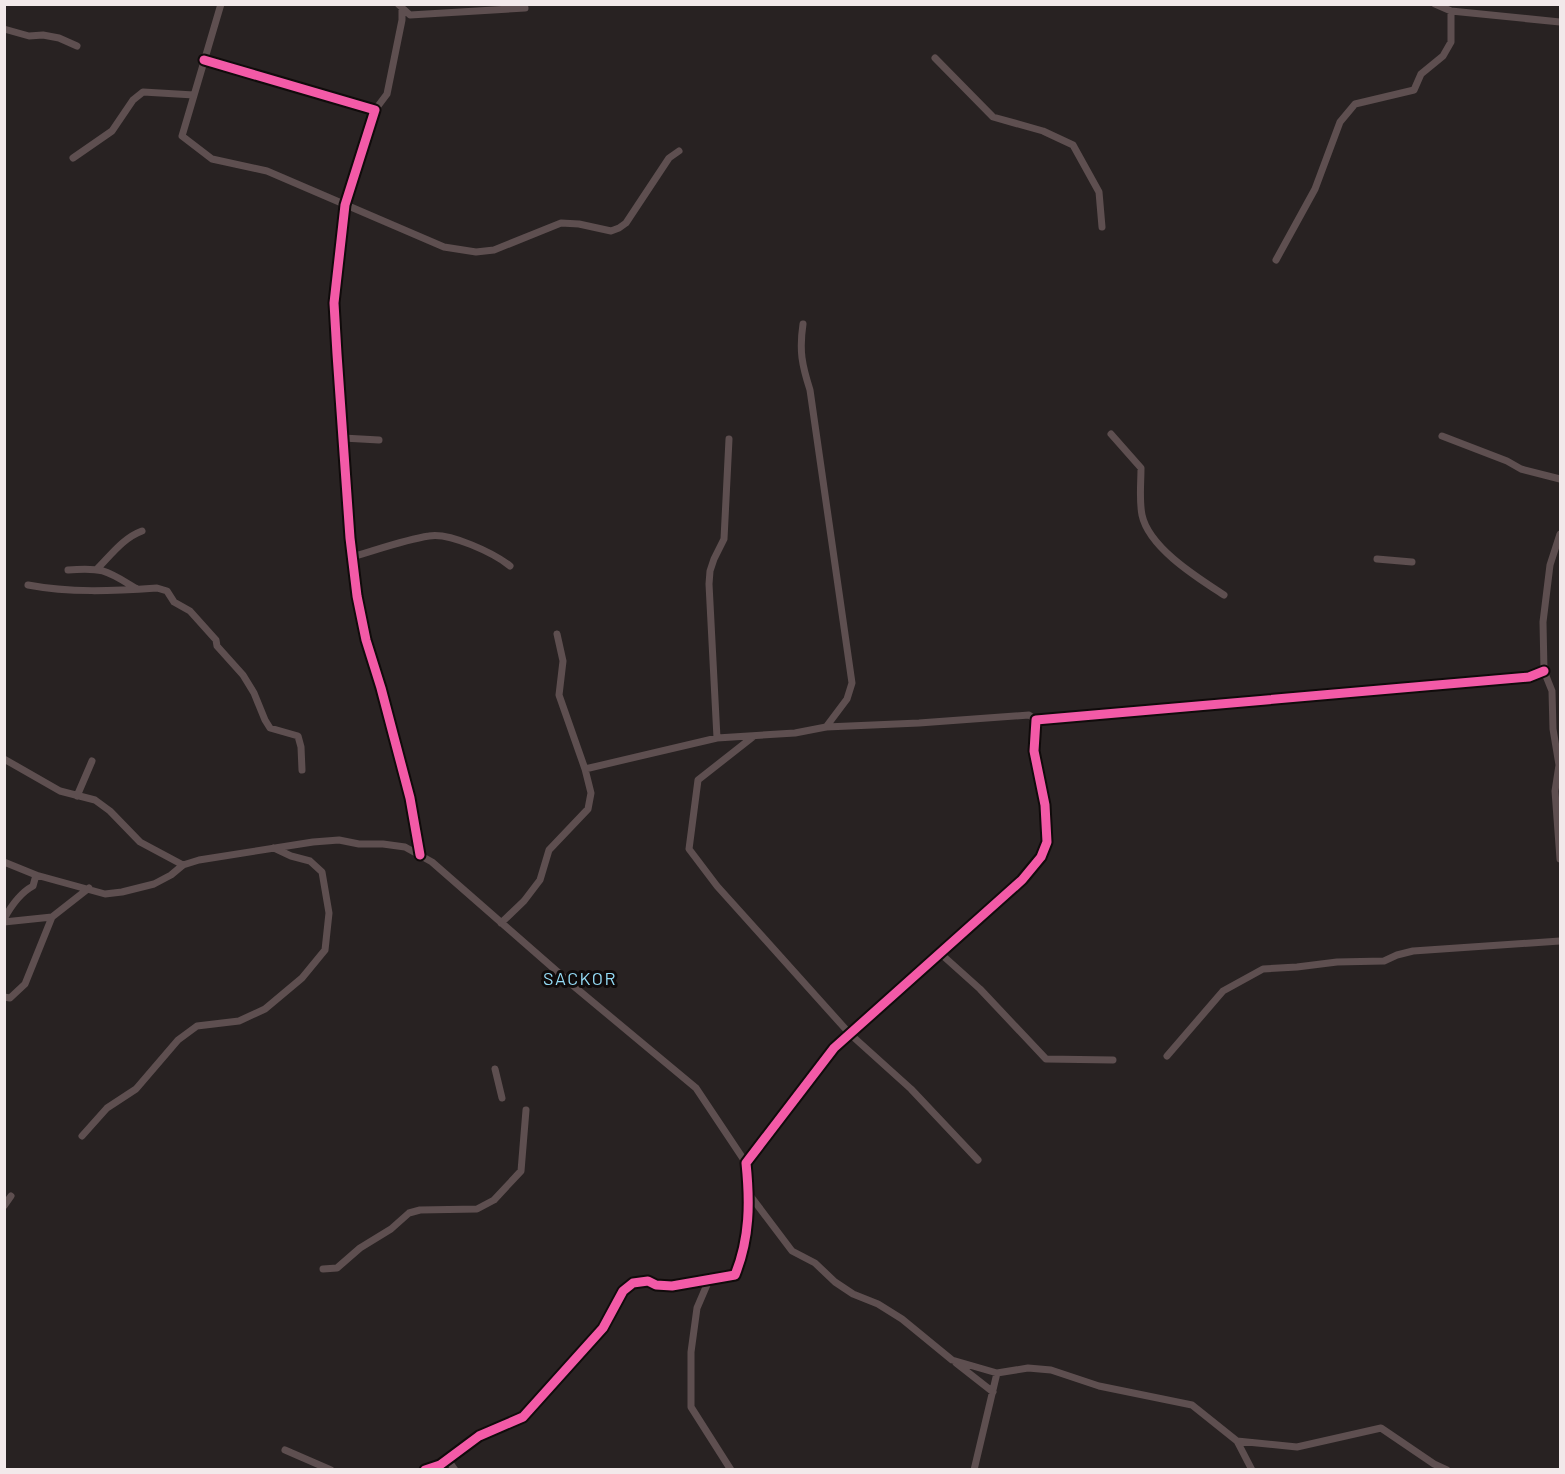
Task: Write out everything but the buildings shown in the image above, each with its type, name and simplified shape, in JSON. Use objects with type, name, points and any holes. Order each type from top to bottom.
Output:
[{"type":"street","points":[[221,4],[182,135],[212,159],[267,171],[444,247],[476,252],[494,250],[561,223],[579,224],[611,231],[619,228],[626,223],[669,158],[679,151]]},
{"type":"street","points":[[1435,4],[1451,10],[1560,22]]},
{"type":"street","points":[[401,6],[410,15],[525,8]]},
{"type":"street","points":[[401,6],[402,20],[387,94],[375,110],[345,205],[334,303],[352,557],[357,596],[366,640],[410,798],[420,855]]},
{"type":"street","points":[[1276,260],[1315,189],[1340,122],[1354,104],[1414,90],[1421,74],[1443,56],[1451,42],[1451,10]]},
{"type":"street","points":[[4,29],[29,36],[43,35],[59,38],[77,46]]},
{"type":"street","points":[[934,58],[993,117],[1043,131],[1073,145],[1099,192],[1102,227]]},
{"type":"street","points":[[204,60],[375,110]]},
{"type":"street","points":[[74,158],[112,131],[133,100],[143,92],[194,95]]},
{"type":"street","points":[[803,324],[800,343],[801,360],[810,390],[852,682],[847,699],[826,728]]},
{"type":"street","points":[[1111,434],[1141,468],[1142,515],[1149,531],[1176,563],[1224,596]]},
{"type":"street","points":[[1442,436],[1507,461],[1521,470],[1560,479]]},
{"type":"street","points":[[343,438],[379,440]]},
{"type":"street","points":[[717,738],[709,584],[712,565],[724,539],[729,439]]},
{"type":"street","points":[[98,569],[121,544],[142,531]]},
{"type":"street","points":[[1560,534],[1550,565],[1543,622],[1544,671],[1552,692],[1553,729],[1559,765],[1555,791],[1560,859]]},
{"type":"street","points":[[352,557],[431,535],[467,543],[499,557],[510,566]]},
{"type":"street","points":[[1377,559],[1412,562]]},
{"type":"street","points":[[68,570],[98,569],[109,572],[137,589]]},
{"type":"street","points":[[28,585],[46,589],[58,587],[75,591],[157,588],[167,591],[174,602],[190,611],[243,675],[270,728],[298,736],[302,770]]},
{"type":"street","points":[[501,922],[524,901],[540,880],[549,850],[588,809],[591,793],[585,769],[559,695],[563,661],[557,634]]},
{"type":"street","points":[[585,769],[717,738],[795,733],[826,728],[1029,715],[1036,720],[1529,677],[1544,671]]},
{"type":"street","points":[[1262,700],[1264,692]]},
{"type":"street","points":[[746,1163],[834,1048],[1022,880],[1041,857],[1047,842],[1045,805],[1034,751],[1036,720]]},
{"type":"street","points":[[754,735],[698,780],[689,849],[717,886],[850,1034],[911,1089],[978,1160]]},
{"type":"street","points":[[4,759],[60,791],[95,800],[110,811],[140,842],[183,866]]},
{"type":"street","points":[[77,795],[92,761]]},
{"type":"street","points":[[4,862],[105,894],[154,884],[183,866],[199,860],[274,848],[339,840],[358,844],[405,847],[432,862],[696,1088],[746,1163],[749,1194],[747,1237],[735,1275],[672,1286],[642,1281],[626,1287],[603,1328],[524,1418],[479,1436],[440,1466],[425,1470]]},
{"type":"street","points":[[82,1136],[107,1108],[136,1089],[178,1040],[197,1026],[239,1021],[265,1009],[302,978],[325,950],[329,914],[322,872],[310,861],[274,848]]},
{"type":"street","points":[[4,921],[10,908],[26,890],[33,886],[36,874]]},
{"type":"street","points":[[70,902],[75,885]]},
{"type":"street","points":[[4,997],[10,998],[26,984],[52,916],[89,888]]},
{"type":"street","points":[[4,921],[52,916]]},
{"type":"street","points":[[1167,1056],[1223,991],[1263,969],[1337,962],[1384,962],[1397,955],[1413,951],[1560,941]]},
{"type":"street","points":[[941,954],[980,989],[1046,1059],[1113,1060]]},
{"type":"street","points":[[495,1069],[502,1098]]},
{"type":"street","points":[[323,1269],[337,1268],[360,1248],[391,1230],[409,1213],[420,1210],[477,1209],[494,1200],[521,1171],[526,1110]]},
{"type":"street","points":[[749,1194],[792,1251],[815,1263],[835,1282],[853,1294],[878,1304],[902,1319],[993,1392]]},
{"type":"street","points":[[4,1206],[11,1196]]},
{"type":"street","points":[[709,1280],[697,1308],[691,1352],[691,1407],[731,1470]]},
{"type":"street","points":[[951,1360],[997,1372],[1028,1368],[1051,1370],[1099,1386],[1192,1405],[1237,1441],[1252,1470]]},
{"type":"street","points":[[974,1470],[997,1372]]},
{"type":"street","points":[[1237,1441],[1297,1447],[1381,1428],[1434,1464],[1447,1470]]},
{"type":"street","points":[[285,1450],[331,1470]]},
{"type":"street","points":[[448,1460],[455,1470]]},
{"type":"cycle path","points":[[204,60],[375,110],[345,205],[334,303],[337,354],[350,538],[357,596],[366,640],[410,798],[420,855]]},
{"type":"cycle path","points":[[425,1470],[440,1465],[479,1436],[523,1417],[603,1328],[623,1291],[633,1283],[648,1281],[656,1285],[672,1286],[735,1275],[744,1247],[748,1220],[746,1163],[834,1048],[1022,880],[1041,857],[1047,842],[1045,805],[1034,751],[1036,720],[1529,677],[1544,671]]},
{"type":"district","name":"SACKOR","points":[[580,979]]}]
